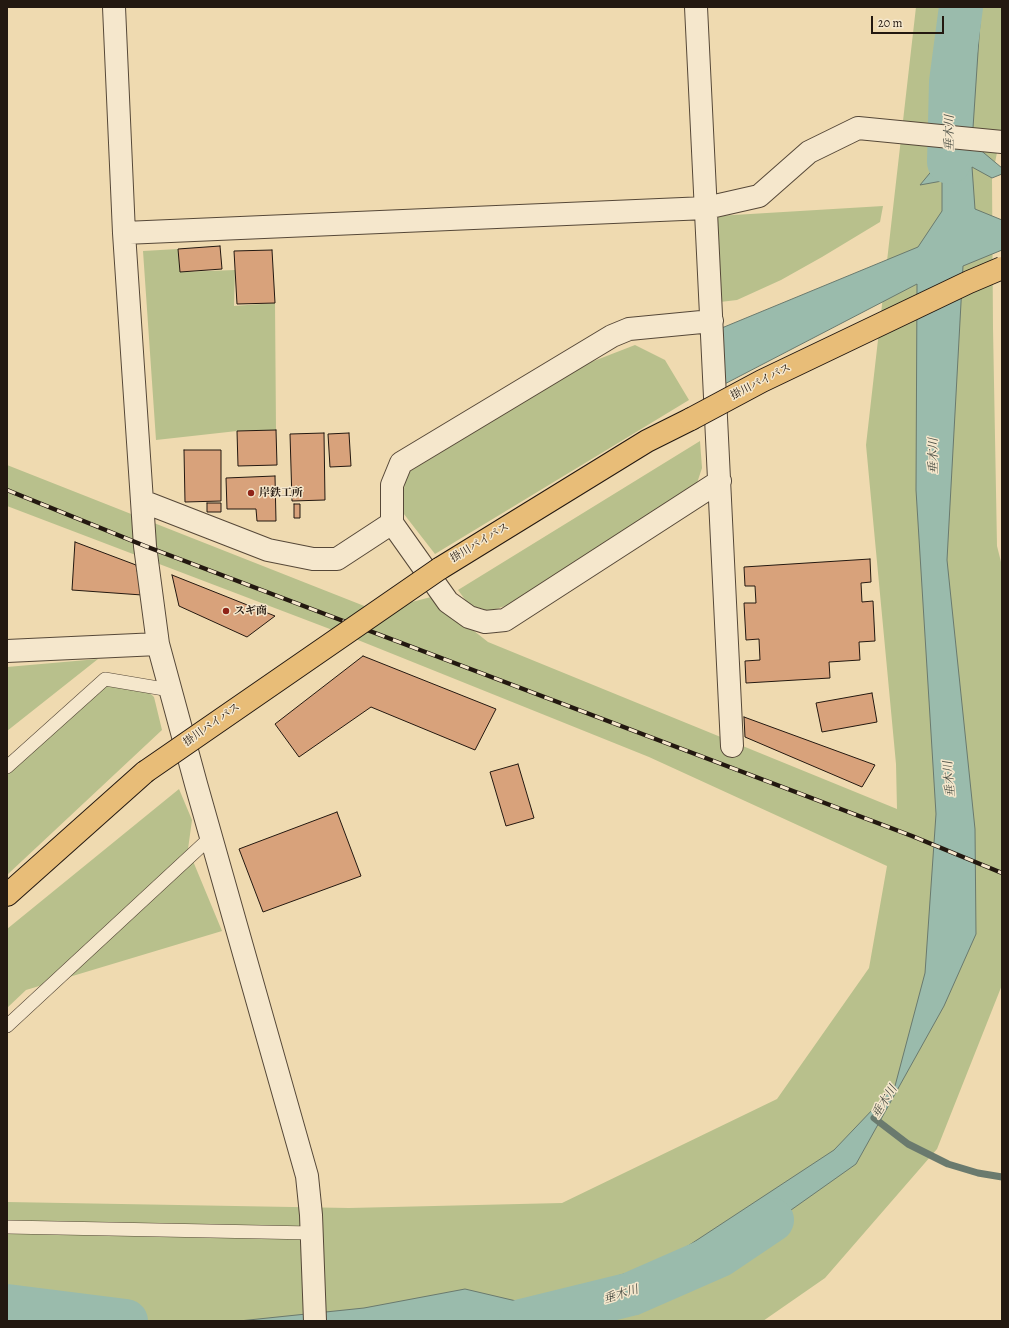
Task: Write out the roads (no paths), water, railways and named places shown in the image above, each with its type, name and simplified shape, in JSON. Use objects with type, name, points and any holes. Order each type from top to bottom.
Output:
[{"type":"highway","name":"掛川バイパス","points":[[7,895],[145,772],[439,569],[647,441],[769,378],[969,282],[1002,268]]},
{"type":"street","points":[[114,7],[124,234],[145,546],[158,644],[307,1176],[312,1233],[315,1321]]},
{"type":"street","points":[[696,7],[732,746]]},
{"type":"street","points":[[124,234],[706,208],[759,196],[810,152],[858,128],[1002,142]]},
{"type":"street","points":[[712,321],[629,329],[612,336],[401,463],[392,486],[390,502],[392,523],[448,602],[470,617],[485,622],[505,620],[720,481]]},
{"type":"street","points":[[142,501],[268,550],[313,559],[337,559],[392,523]]},
{"type":"street","points":[[7,651],[158,644]]},
{"type":"lane","points":[[7,767],[105,679],[170,690]]},
{"type":"lane","points":[[7,1026],[211,837]]},
{"type":"lane","points":[[7,1227],[312,1233]]},
{"type":"water","points":[[962,7],[981,7],[972,143],[1002,168],[1002,174],[992,178],[972,167],[975,209],[1002,220],[1002,250],[963,266],[947,560],[975,829],[976,934],[944,1006],[856,1164],[743,1244],[622,1296],[547,1321],[239,1321],[364,1308],[465,1289],[529,1304],[665,1261],[834,1150],[895,1086],[925,973],[936,814],[916,490],[917,284],[715,389],[712,332],[918,247],[942,211],[942,181],[920,185],[944,156]]},
{"type":"waterway","name":"垂木川","points":[[949,162],[951,82],[961,7]]},
{"type":"waterway","points":[[874,1118],[908,1144],[948,1164],[978,1173],[1002,1177]]},
{"type":"waterway","name":"垂木川","points":[[521,1321],[631,1294],[720,1255],[772,1220]]},
{"type":"waterway","name":"垂木川","points":[[7,1306],[126,1321]]},
{"type":"railway","points":[[7,490],[145,546],[912,836],[1002,873]]},
{"type":"place","name":"岸鉄工所","points":[[251,493]]},
{"type":"place","name":"スギ商","points":[[226,611]]}]
